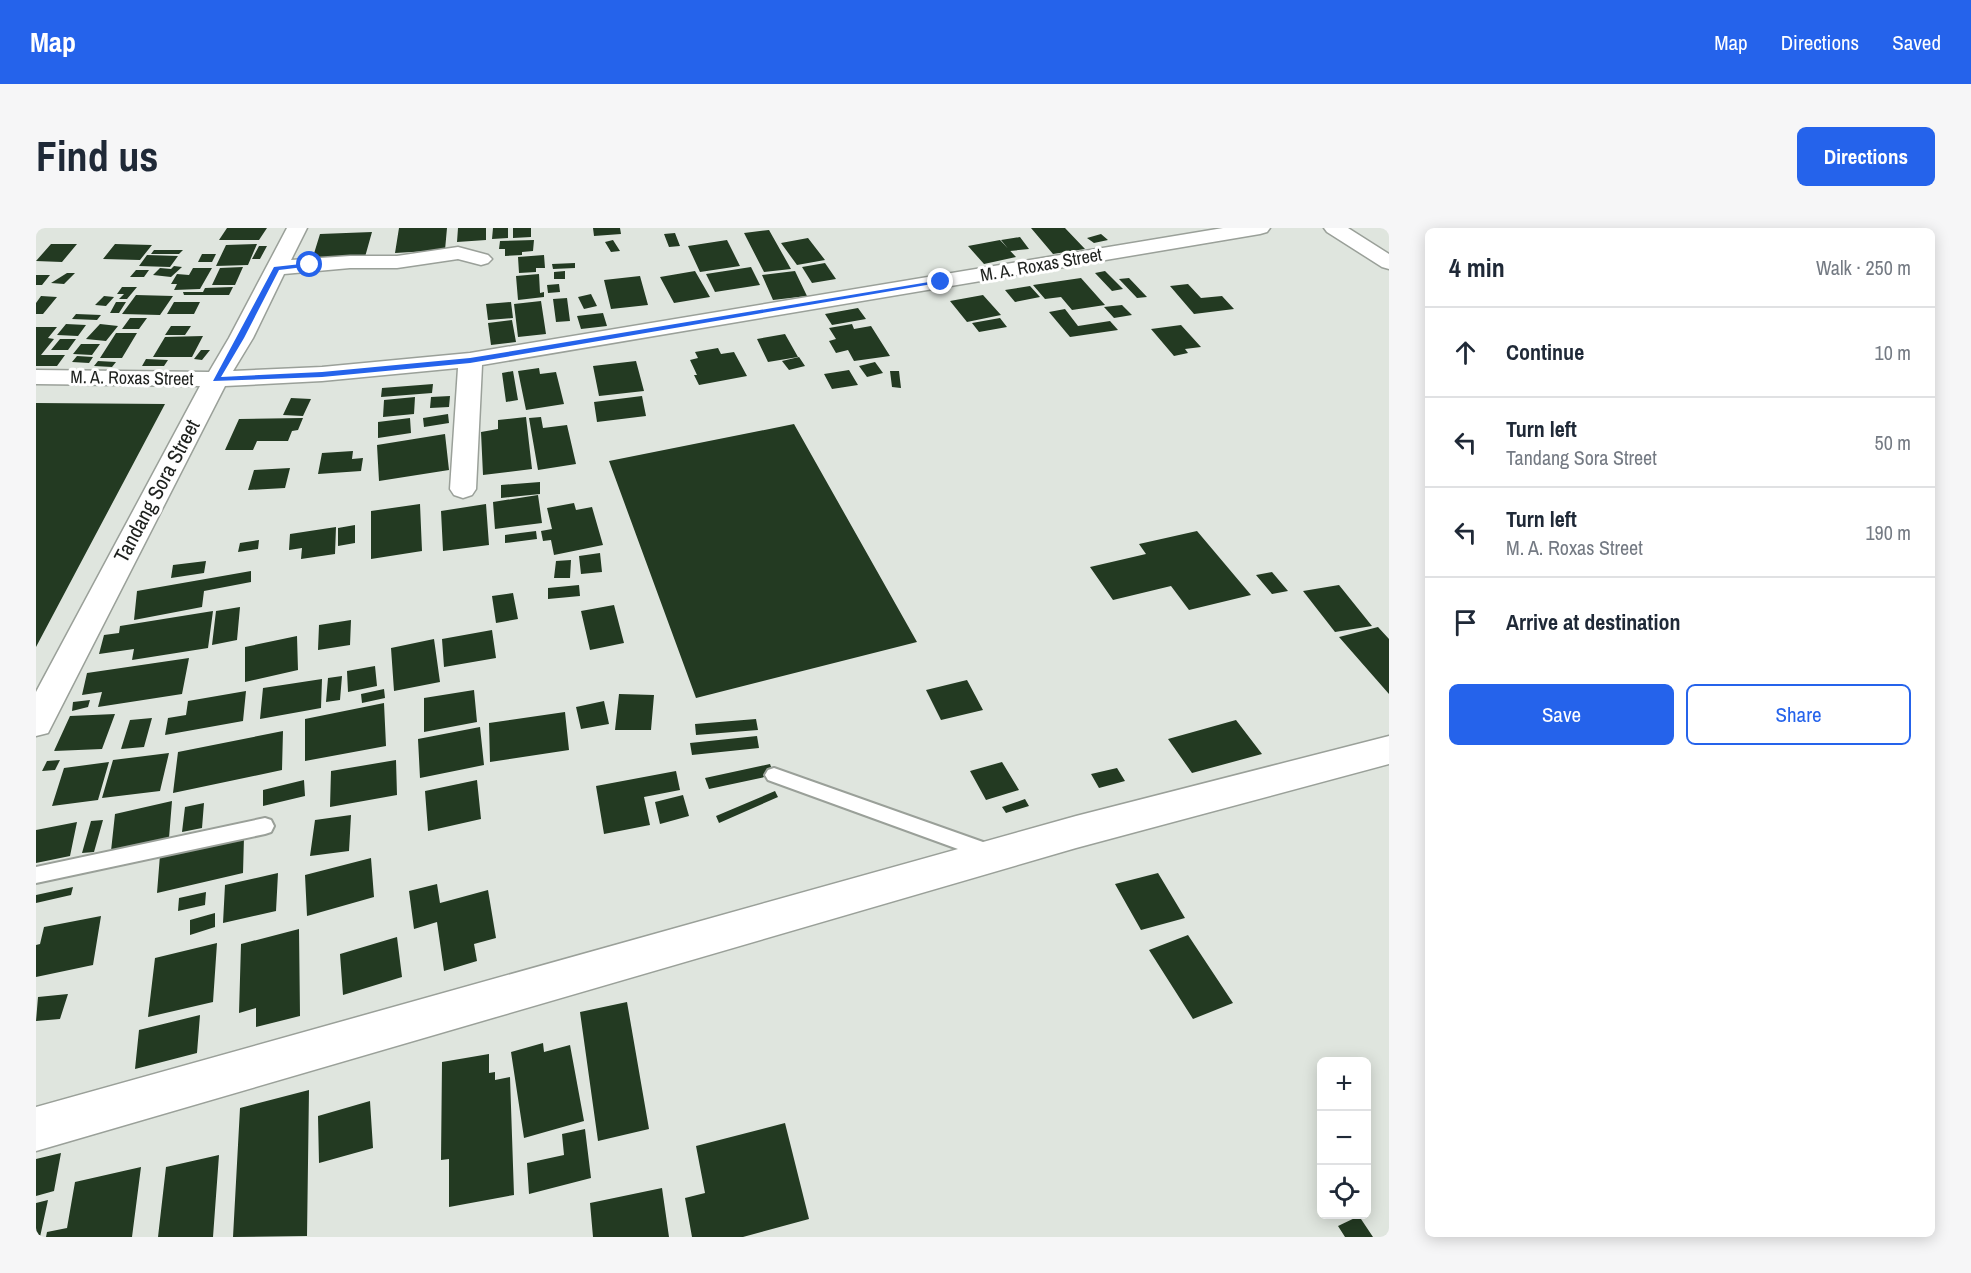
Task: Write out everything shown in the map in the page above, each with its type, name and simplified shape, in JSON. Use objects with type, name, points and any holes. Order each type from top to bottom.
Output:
[{"type":"street","name":"Tandang Sora Street","points":[[36,723],[297,228]]},
{"type":"street","name":"M. A. Roxas Street","points":[[36,376],[216,379],[322,374],[470,360],[1260,228]]},
{"type":"street","points":[[1334,228],[1389,263]]},
{"type":"street","points":[[277,268],[351,262],[397,262],[458,253],[481,259]]},
{"type":"street","points":[[464,489],[470,360]]},
{"type":"street","points":[[36,1129],[998,855],[1389,750]]},
{"type":"lane","points":[[774,776],[998,855]]},
{"type":"lane","points":[[36,875],[265,826]]},
{"type":"building","points":[[227,228],[267,228],[259,240],[219,240]]},
{"type":"building","points":[[399,228],[447,228],[445,250],[395,253]]},
{"type":"building","points":[[458,228],[486,228],[486,240],[457,242]]},
{"type":"building","points":[[493,228],[508,228],[508,238],[492,239]]},
{"type":"building","points":[[513,228],[531,228],[531,237],[513,238]]},
{"type":"building","points":[[593,228],[620,228],[621,234],[594,236]]},
{"type":"building","points":[[1031,228],[1065,228],[1085,249],[1053,254]]},
{"type":"building","points":[[769,230],[791,269],[764,272],[744,233]]},
{"type":"building","points":[[372,232],[365,257],[312,260],[320,234]]},
{"type":"building","points":[[675,233],[680,246],[669,247],[664,234]]},
{"type":"building","points":[[1101,234],[1108,240],[1094,243],[1087,238]]},
{"type":"building","points":[[1020,237],[1029,249],[1010,251],[1001,240]]},
{"type":"building","points":[[808,238],[825,260],[797,265],[781,243]]},
{"type":"building","points":[[534,240],[533,251],[522,252],[522,255],[505,256],[505,249],[499,249],[500,241]]},
{"type":"building","points":[[613,240],[620,251],[611,252],[605,242]]},
{"type":"building","points":[[727,240],[740,266],[700,272],[688,246]]},
{"type":"building","points":[[1000,240],[1016,257],[984,264],[968,246]]},
{"type":"building","points":[[51,244],[77,244],[62,262],[36,261]]},
{"type":"building","points":[[115,244],[152,245],[140,260],[103,259]]},
{"type":"building","points":[[257,244],[248,265],[216,266],[226,245]]},
{"type":"building","points":[[259,246],[267,246],[260,259],[252,259]]},
{"type":"building","points":[[154,250],[183,250],[179,254],[151,254]]},
{"type":"building","points":[[202,254],[216,254],[212,262],[198,262]]},
{"type":"building","points":[[147,255],[178,256],[170,267],[139,266]]},
{"type":"building","points":[[544,255],[545,268],[536,268],[536,272],[519,273],[518,257]]},
{"type":"building","points":[[575,263],[575,268],[553,269],[552,264]]},
{"type":"building","points":[[825,263],[836,279],[812,283],[802,267]]},
{"type":"building","points":[[174,266],[182,267],[171,277],[153,275],[160,268],[171,269]]},
{"type":"building","points":[[243,267],[235,285],[212,285],[220,268]]},
{"type":"building","points":[[751,267],[760,285],[715,292],[706,274]]},
{"type":"building","points":[[193,268],[212,268],[200,289],[174,290],[177,284],[171,284],[177,274],[189,275]]},
{"type":"building","points":[[136,270],[149,270],[144,277],[130,277]]},
{"type":"building","points":[[565,271],[565,279],[554,279],[554,272]]},
{"type":"building","points":[[695,271],[710,297],[674,303],[660,277]]},
{"type":"building","points":[[795,271],[807,296],[773,300],[762,275]]},
{"type":"building","points":[[1105,271],[1123,289],[1112,291],[1095,273]]},
{"type":"building","points":[[67,273],[75,273],[64,284],[51,283]]},
{"type":"building","points":[[539,274],[540,293],[544,292],[544,297],[518,300],[516,276]]},
{"type":"building","points":[[36,275],[50,275],[42,285],[36,285]]},
{"type":"building","points":[[640,276],[648,305],[611,309],[604,280]]},
{"type":"building","points":[[1081,278],[1105,305],[1072,310],[1061,297],[1045,299],[1033,285]]},
{"type":"building","points":[[1129,278],[1147,297],[1137,298],[1119,279]]},
{"type":"building","points":[[559,284],[560,292],[548,293],[547,285]]},
{"type":"building","points":[[1188,284],[1201,298],[1222,296],[1234,309],[1194,314],[1170,286]]},
{"type":"building","points":[[1030,286],[1040,297],[1015,302],[1005,290]]},
{"type":"building","points":[[122,287],[137,287],[127,299],[119,299],[124,294],[117,294]]},
{"type":"building","points":[[233,287],[229,295],[184,295],[183,292],[203,292],[205,288]]},
{"type":"building","points":[[591,294],[597,306],[584,309],[578,297]]},
{"type":"building","points":[[136,295],[173,296],[160,315],[122,314]]},
{"type":"building","points":[[983,295],[1001,315],[967,322],[950,301]]},
{"type":"building","points":[[41,296],[57,297],[43,314],[36,314],[36,303]]},
{"type":"building","points":[[104,296],[114,297],[106,306],[95,305]]},
{"type":"building","points":[[567,298],[570,321],[556,322],[553,299]]},
{"type":"building","points":[[541,301],[546,334],[518,337],[514,304]]},
{"type":"building","points":[[116,302],[126,302],[119,313],[110,313]]},
{"type":"building","points":[[174,302],[200,302],[194,314],[167,314]]},
{"type":"building","points":[[511,302],[513,318],[488,320],[486,304]]},
{"type":"building","points":[[1122,305],[1132,315],[1114,318],[1104,307]]},
{"type":"building","points":[[858,308],[866,319],[832,325],[825,314]]},
{"type":"building","points":[[1065,309],[1078,326],[1110,321],[1118,330],[1070,337],[1049,312]]},
{"type":"building","points":[[603,313],[607,326],[581,329],[577,316]]},
{"type":"building","points":[[76,314],[101,315],[97,320],[72,319]]},
{"type":"building","points":[[130,318],[147,318],[139,329],[122,329]]},
{"type":"building","points":[[1000,318],[1007,327],[979,332],[972,323]]},
{"type":"building","points":[[512,320],[516,342],[491,345],[488,323]]},
{"type":"building","points":[[66,324],[86,325],[78,336],[57,335]]},
{"type":"building","points":[[100,324],[118,326],[106,341],[86,339]]},
{"type":"building","points":[[852,324],[854,329],[871,326],[890,356],[854,361],[848,350],[836,353],[829,341],[836,339],[829,328]]},
{"type":"building","points":[[1181,325],[1201,347],[1185,349],[1188,353],[1174,356],[1151,329]]},
{"type":"building","points":[[171,326],[191,326],[185,335],[165,335]]},
{"type":"building","points":[[36,327],[57,327],[48,338],[54,339],[41,355],[65,355],[57,366],[36,366]]},
{"type":"building","points":[[116,333],[137,333],[122,358],[100,358]]},
{"type":"building","points":[[785,334],[798,357],[768,362],[757,339]]},
{"type":"building","points":[[203,336],[192,357],[153,357],[165,337]]},
{"type":"building","points":[[60,339],[76,339],[68,350],[51,350]]},
{"type":"building","points":[[81,344],[100,344],[92,355],[73,354]]},
{"type":"building","points":[[718,348],[721,354],[734,352],[747,376],[699,385],[690,360],[698,358],[695,352]]},
{"type":"building","points":[[201,350],[210,350],[202,360],[194,359]]},
{"type":"building","points":[[77,356],[93,357],[89,363],[72,362]]},
{"type":"building","points":[[799,357],[805,366],[789,370],[782,361]]},
{"type":"building","points":[[146,359],[168,360],[164,366],[142,366]]},
{"type":"building","points":[[98,361],[116,362],[112,367],[94,366]]},
{"type":"building","points":[[636,361],[644,391],[599,396],[593,366]]},
{"type":"building","points":[[875,362],[883,373],[867,377],[859,366]]},
{"type":"building","points":[[539,368],[540,374],[556,372],[564,404],[526,410],[518,371]]},
{"type":"building","points":[[849,370],[858,385],[832,389],[824,374]]},
{"type":"building","points":[[513,371],[518,400],[506,402],[502,373]]},
{"type":"building","points":[[890,371],[899,371],[901,388],[892,387]]},
{"type":"building","points":[[433,384],[432,393],[381,397],[382,388]]},
{"type":"building","points":[[450,396],[449,407],[430,408],[431,397]]},
{"type":"building","points":[[642,396],[646,416],[597,422],[594,402]]},
{"type":"building","points":[[415,397],[414,414],[383,417],[384,400]]},
{"type":"building","points":[[291,398],[311,399],[303,416],[283,415]]},
{"type":"building","points":[[36,403],[165,404],[36,647]]},
{"type":"building","points":[[448,414],[449,423],[424,427],[423,418]]},
{"type":"building","points":[[526,417],[532,469],[483,475],[481,432],[498,429],[498,420]]},
{"type":"building","points":[[541,417],[543,428],[567,425],[576,464],[538,470],[529,418]]},
{"type":"building","points":[[303,418],[298,430],[292,431],[288,441],[257,441],[253,450],[225,450],[239,419]]},
{"type":"building","points":[[410,418],[411,433],[378,438],[378,422]]},
{"type":"building","points":[[794,424],[917,642],[696,698],[609,461]]},
{"type":"building","points":[[445,434],[449,470],[379,481],[377,445]]},
{"type":"building","points":[[353,451],[352,459],[363,458],[361,471],[318,474],[322,453]]},
{"type":"building","points":[[290,468],[285,488],[248,490],[254,470]]},
{"type":"building","points":[[540,482],[540,494],[501,498],[501,485]]},
{"type":"building","points":[[538,495],[542,523],[495,529],[493,502]]},
{"type":"building","points":[[574,503],[576,510],[592,507],[603,545],[554,555],[551,540],[543,541],[541,531],[552,529],[547,508]]},
{"type":"building","points":[[420,504],[422,551],[371,559],[371,511]]},
{"type":"building","points":[[486,504],[489,545],[443,551],[441,511]]},
{"type":"building","points":[[355,525],[355,543],[338,546],[338,528]]},
{"type":"building","points":[[336,527],[335,554],[301,559],[302,548],[289,550],[290,534]]},
{"type":"building","points":[[536,531],[537,539],[505,543],[505,535]]},
{"type":"building","points":[[1197,531],[1251,595],[1189,610],[1171,586],[1113,600],[1090,567],[1146,554],[1139,544]]},
{"type":"building","points":[[259,540],[258,549],[238,552],[240,543]]},
{"type":"building","points":[[600,553],[602,572],[581,574],[579,556]]},
{"type":"building","points":[[571,560],[570,578],[554,578],[556,561]]},
{"type":"building","points":[[206,561],[204,573],[171,578],[173,565]]},
{"type":"building","points":[[251,571],[251,582],[204,591],[202,607],[134,620],[137,591]]},
{"type":"building","points":[[1272,572],[1288,591],[1272,594],[1256,575]]},
{"type":"building","points":[[579,585],[580,596],[548,599],[548,588]]},
{"type":"building","points":[[1339,585],[1372,626],[1335,632],[1303,591]]},
{"type":"building","points":[[513,593],[518,619],[496,623],[492,596]]},
{"type":"building","points":[[614,605],[624,643],[590,650],[581,611]]},
{"type":"building","points":[[240,607],[237,640],[212,645],[216,611]]},
{"type":"building","points":[[213,611],[208,648],[132,660],[134,649],[99,654],[104,635],[119,633],[120,626]]},
{"type":"building","points":[[351,620],[350,645],[318,650],[319,625]]},
{"type":"building","points":[[1378,627],[1389,639],[1389,694],[1339,637]]},
{"type":"building","points":[[492,630],[496,658],[444,667],[442,639]]},
{"type":"building","points":[[297,636],[298,670],[245,682],[245,647]]},
{"type":"building","points":[[434,639],[440,682],[394,691],[391,648]]},
{"type":"building","points":[[189,658],[182,694],[98,707],[102,692],[82,695],[87,673]]},
{"type":"building","points":[[375,666],[377,686],[348,692],[347,671]]},
{"type":"building","points":[[342,676],[340,700],[326,702],[328,678]]},
{"type":"building","points":[[322,679],[321,708],[260,719],[263,688]]},
{"type":"building","points":[[967,680],[983,710],[941,720],[926,690]]},
{"type":"building","points":[[384,689],[385,698],[362,703],[361,694]]},
{"type":"building","points":[[474,690],[477,722],[424,732],[424,698]]},
{"type":"building","points":[[246,691],[243,721],[165,735],[168,718],[186,715],[188,701]]},
{"type":"building","points":[[619,694],[654,695],[651,730],[615,730]]},
{"type":"building","points":[[90,700],[88,707],[72,711],[73,702]]},
{"type":"building","points":[[604,701],[609,724],[581,729],[576,707]]},
{"type":"building","points":[[384,703],[386,746],[305,761],[305,719]]},
{"type":"building","points":[[565,712],[569,750],[490,762],[489,723]]},
{"type":"building","points":[[115,714],[102,749],[54,751],[70,716]]},
{"type":"building","points":[[152,718],[144,747],[121,749],[130,720]]},
{"type":"building","points":[[756,719],[758,730],[696,735],[695,724]]},
{"type":"building","points":[[1236,720],[1262,754],[1192,773],[1168,739]]},
{"type":"building","points":[[480,727],[484,765],[420,778],[418,739]]},
{"type":"building","points":[[283,731],[282,770],[173,793],[178,752]]},
{"type":"building","points":[[757,736],[759,748],[692,755],[690,743]]},
{"type":"building","points":[[169,753],[160,791],[102,798],[113,760]]},
{"type":"building","points":[[60,760],[55,770],[42,771],[47,761]]},
{"type":"building","points":[[396,760],[397,795],[330,807],[331,771]]},
{"type":"building","points":[[109,762],[98,800],[52,806],[64,768]]},
{"type":"building","points":[[1002,762],[1019,790],[986,800],[970,771]]},
{"type":"building","points":[[770,764],[774,775],[709,789],[705,778]]},
{"type":"building","points":[[1117,768],[1125,781],[1099,788],[1091,774]]},
{"type":"building","points":[[676,771],[680,790],[644,797],[650,825],[604,834],[596,786]]},
{"type":"building","points":[[304,780],[305,796],[263,806],[263,790]]},
{"type":"building","points":[[477,780],[481,819],[428,831],[425,791]]},
{"type":"building","points":[[775,791],[778,797],[719,823],[716,816]]},
{"type":"building","points":[[683,795],[689,816],[660,824],[655,802]]},
{"type":"building","points":[[1025,799],[1029,806],[1006,813],[1002,807]]},
{"type":"building","points":[[172,801],[169,838],[111,851],[115,814]]},
{"type":"building","points":[[204,803],[202,828],[182,832],[185,807]]},
{"type":"building","points":[[351,815],[349,851],[310,856],[315,820]]},
{"type":"building","points":[[103,820],[94,852],[82,853],[91,821]]},
{"type":"building","points":[[77,822],[70,856],[36,863],[36,830]]},
{"type":"building","points":[[244,837],[243,873],[157,893],[160,855]]},
{"type":"building","points":[[371,858],[374,897],[307,916],[305,875]]},
{"type":"building","points":[[278,873],[276,911],[223,923],[225,885]]},
{"type":"building","points":[[1158,873],[1185,918],[1141,930],[1115,884]]},
{"type":"building","points":[[437,884],[440,903],[488,890],[496,938],[474,944],[477,961],[444,971],[437,922],[414,929],[409,891]]},
{"type":"building","points":[[73,887],[71,895],[36,903],[36,895]]},
{"type":"building","points":[[206,892],[205,905],[178,911],[179,898]]},
{"type":"building","points":[[215,913],[215,927],[190,935],[190,920]]},
{"type":"building","points":[[101,916],[93,965],[36,977],[36,945],[40,944],[44,927]]},
{"type":"building","points":[[299,929],[300,1016],[256,1027],[256,1008],[239,1013],[241,944]]},
{"type":"building","points":[[1188,935],[1233,1003],[1193,1019],[1149,950]]},
{"type":"building","points":[[397,937],[402,977],[343,995],[340,954]]},
{"type":"building","points":[[217,943],[213,1002],[148,1017],[155,958]]},
{"type":"building","points":[[68,994],[60,1019],[36,1021],[38,997]]},
{"type":"building","points":[[627,1002],[649,1129],[598,1141],[580,1012]]},
{"type":"building","points":[[200,1015],[197,1053],[135,1069],[139,1030]]},
{"type":"building","points":[[543,1043],[544,1052],[570,1045],[584,1121],[524,1138],[511,1052]]},
{"type":"building","points":[[489,1054],[489,1073],[495,1072],[495,1080],[510,1077],[514,1195],[449,1207],[449,1159],[441,1160],[442,1062]]},
{"type":"building","points":[[309,1090],[307,1236],[233,1237],[240,1108]]},
{"type":"building","points":[[370,1101],[373,1148],[319,1163],[318,1116]]},
{"type":"building","points":[[785,1123],[809,1219],[743,1237],[692,1237],[685,1198],[705,1193],[696,1146]]},
{"type":"building","points":[[585,1129],[591,1178],[529,1194],[527,1163],[564,1155],[562,1134]]},
{"type":"building","points":[[61,1153],[54,1191],[36,1196],[36,1159]]},
{"type":"building","points":[[219,1155],[213,1237],[158,1237],[166,1167]]},
{"type":"building","points":[[141,1167],[132,1237],[46,1237],[47,1232],[67,1228],[75,1182]]},
{"type":"building","points":[[662,1188],[669,1237],[593,1237],[590,1203]]},
{"type":"building","points":[[48,1200],[40,1237],[36,1237],[36,1203]]},
{"type":"building","points":[[1353,1219],[1361,1219],[1373,1237],[1345,1237],[1338,1226]]},
{"type":"route","points":[[310,265],[277,268],[241,338],[216,379],[322,374],[470,360],[941,282]]}]
